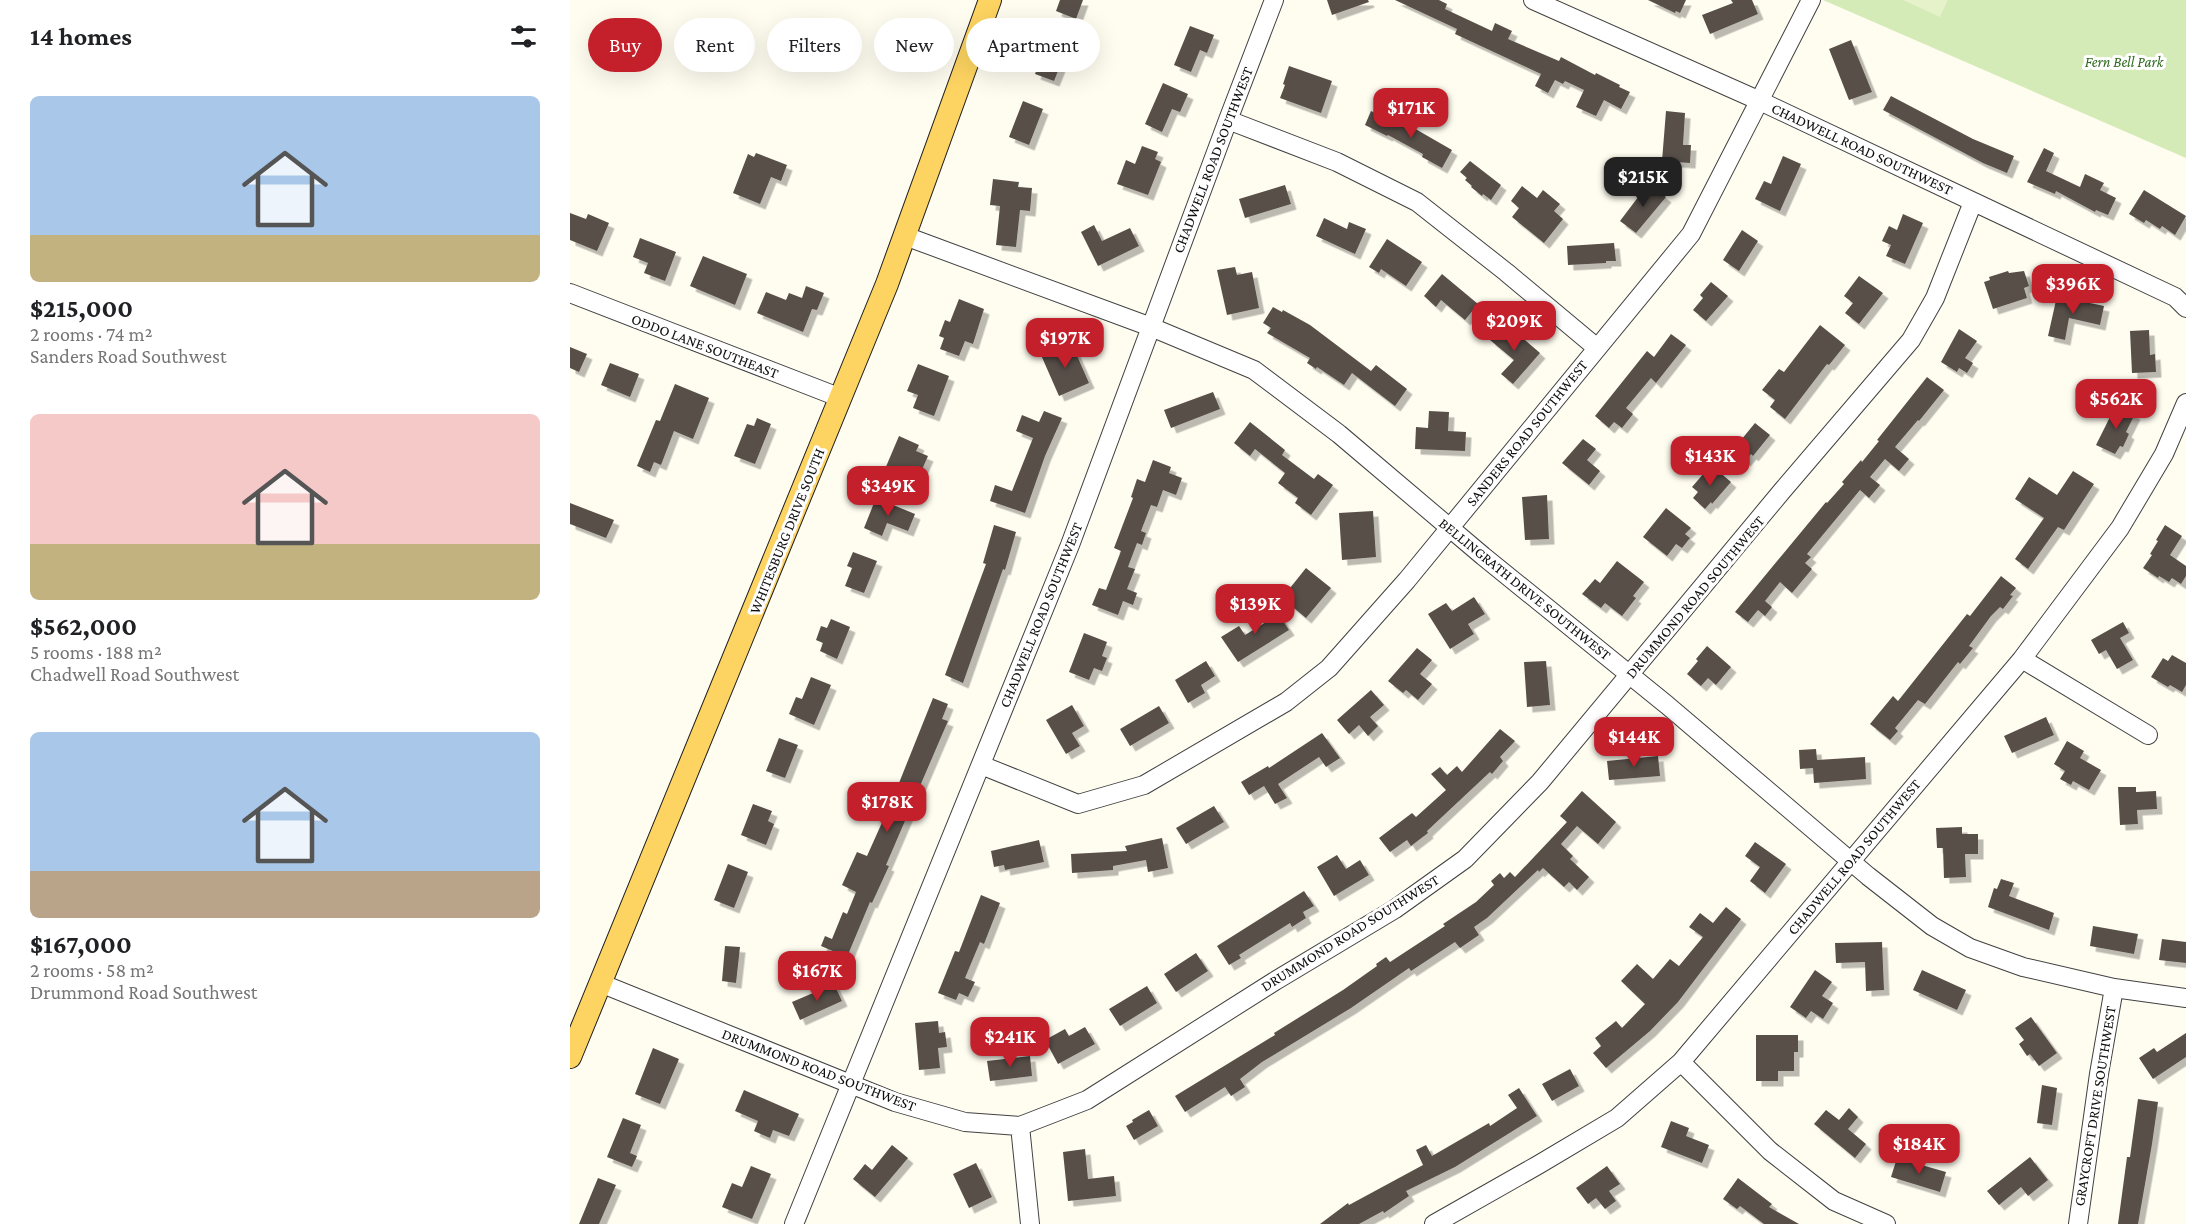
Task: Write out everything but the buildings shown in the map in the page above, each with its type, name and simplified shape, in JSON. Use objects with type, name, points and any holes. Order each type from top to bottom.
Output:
[{"type":"main road","name":"WHITESBURG DRIVE SOUTH","points":[[570,1057],[841,398],[905,236],[990,0]]},
{"type":"street","name":"CHADWELL ROAD SOUTHWEST","points":[[794,1224],[1070,545],[1274,0]]},
{"type":"street","name":"CHADWELL ROAD SOUTHWEST","points":[[1533,0],[1760,101],[2175,297],[2186,308]]},
{"type":"street","name":"SANDERS ROAD SOUTHWEST","points":[[981,765],[1078,804],[1144,785],[1286,702],[1329,668],[1407,580],[1691,234],[1811,0]]},
{"type":"street","points":[[1228,120],[1337,162],[1417,202],[1597,348]]},
{"type":"street","name":"DRUMMOND ROAD SOUTHWEST","points":[[600,983],[895,1102],[965,1122],[1020,1126],[1087,1100],[1275,981],[1395,909],[1465,859],[1540,782],[1911,340],[1935,298],[1973,202]]},
{"type":"street","name":"BELLINGRATH DRIVE SOUTHWEST","points":[[905,236],[1151,327],[1254,370],[1339,434],[1868,876],[1932,926],[1970,948],[2023,967],[2114,988],[2186,998]]},
{"type":"street","name":"ODDO LANE SOUTHEAST","points":[[570,293],[841,398]]},
{"type":"street","name":"CHADWELL ROAD SOUTHWEST","points":[[1434,1224],[1617,1118],[1681,1062],[2022,659],[2120,528],[2164,454],[2186,403]]},
{"type":"street","points":[[2022,659],[2148,735]]},
{"type":"street","name":"GRAYCROFT DRIVE SOUTHWEST","points":[[2078,1224],[2099,1074],[2114,988]]},
{"type":"street","points":[[1681,1062],[1770,1151],[1815,1187],[1834,1201],[1886,1224]]},
{"type":"street","points":[[1020,1126],[1030,1224]]},
{"type":"green space","name":"Fern Bell Park","points":[[1823,0],[2186,0],[2186,158]]},
{"type":"green space","points":[[1903,0],[1948,0],[1940,17]]}]
